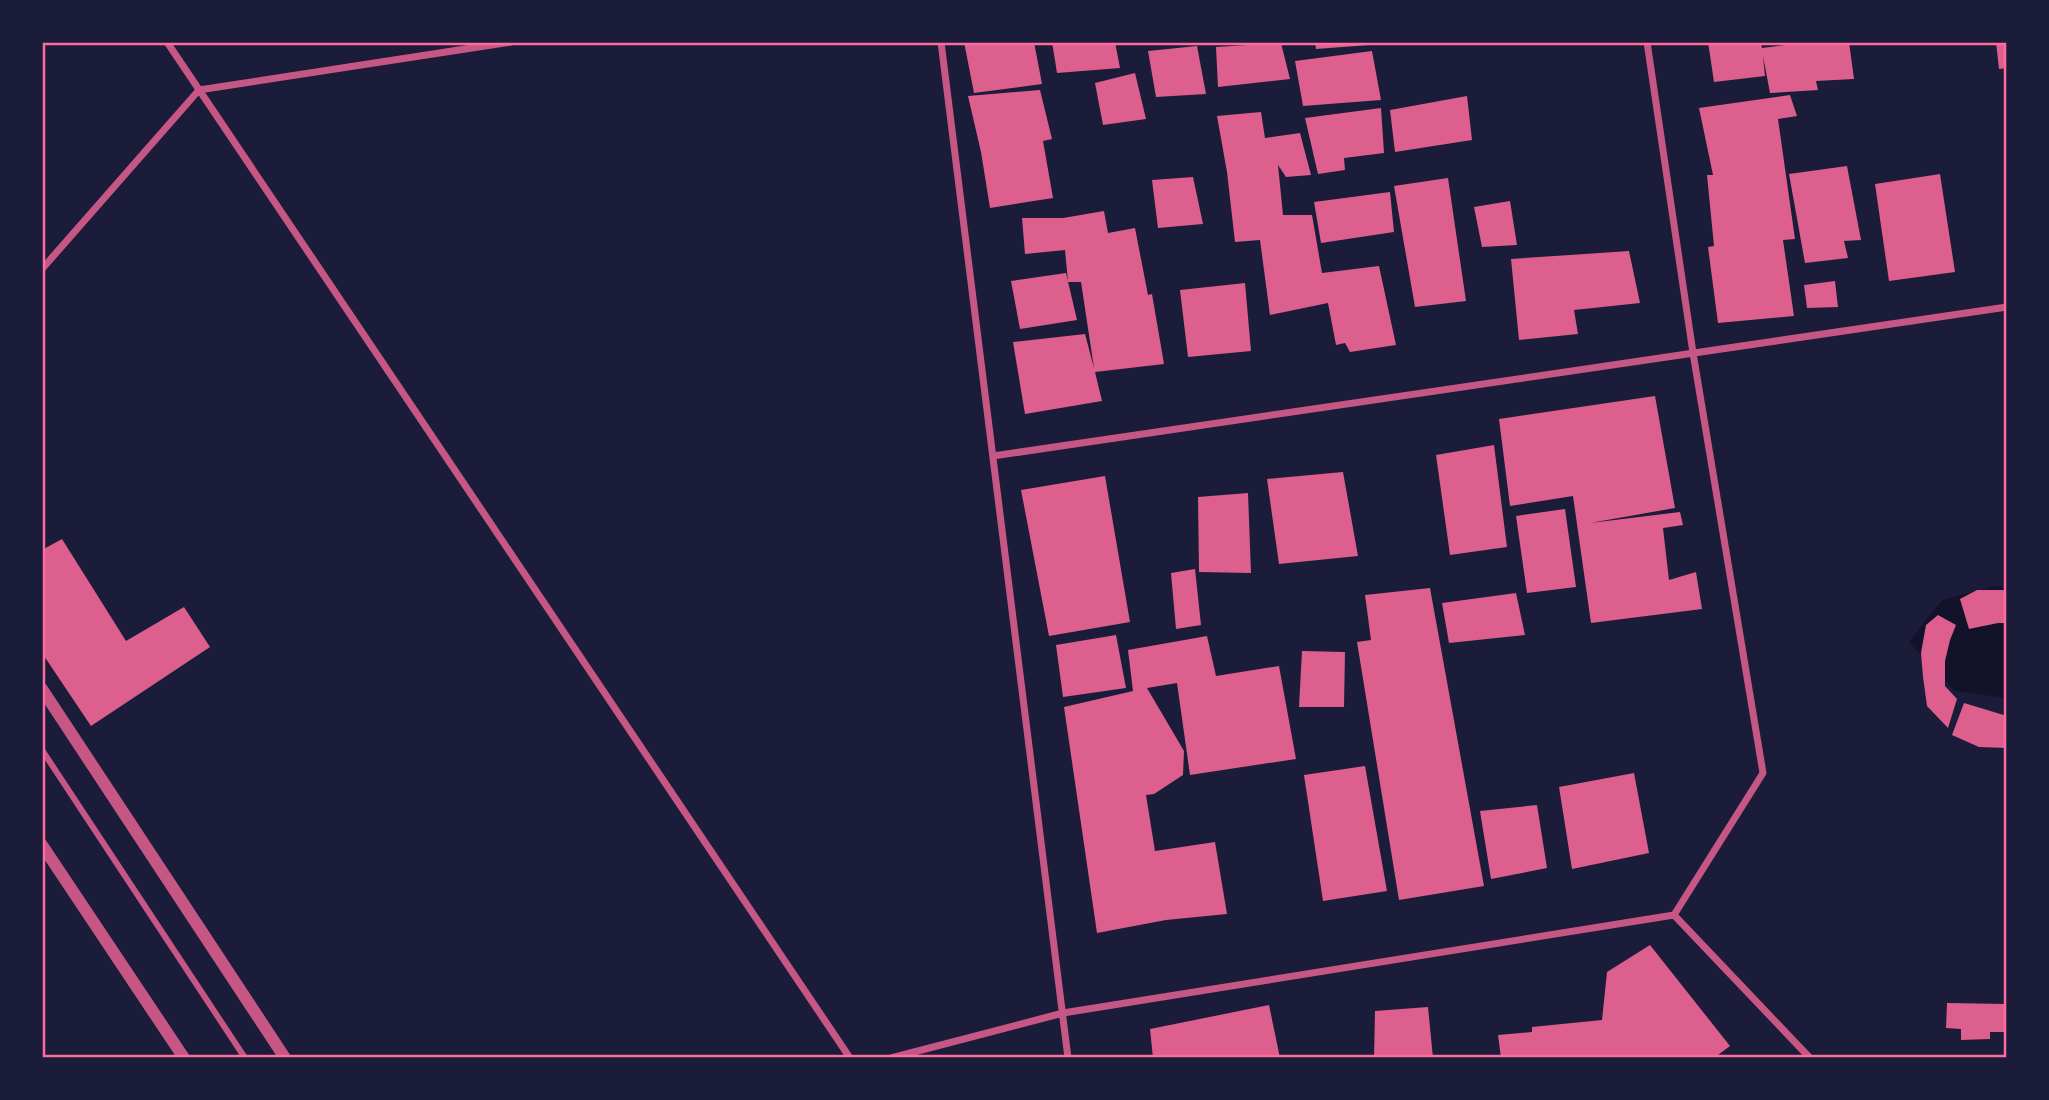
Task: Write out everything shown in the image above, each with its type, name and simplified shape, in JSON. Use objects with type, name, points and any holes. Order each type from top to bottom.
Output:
[{"type":"street","points":[[167,42],[850,1058]]},
{"type":"street","points":[[42,268],[199,90],[511,42]]},
{"type":"street","points":[[941,42],[1068,1058]]},
{"type":"street","points":[[891,1058],[1063,1013],[1674,915],[1763,773],[1693,353],[1647,42]]},
{"type":"street","points":[[993,456],[2007,307]]},
{"type":"street","points":[[42,689],[285,1058]]},
{"type":"street","points":[[42,750],[245,1058]]},
{"type":"street","points":[[42,845],[184,1058]]},
{"type":"street","points":[[1674,915],[1810,1058]]},
{"type":"shaded area","points":[[1995,586],[2007,589],[2007,698],[1955,691],[1909,642],[1942,600]]},
{"type":"building","points":[[964,42],[1034,42],[1042,84],[974,93]]},
{"type":"building","points":[[1052,42],[1115,42],[1120,68],[1057,73]]},
{"type":"building","points":[[1315,42],[1369,42],[1369,45],[1316,49]]},
{"type":"building","points":[[1708,42],[1761,42],[1762,48],[1809,42],[1849,42],[1854,79],[1816,81],[1818,90],[1770,93],[1763,56],[1765,76],[1714,82]]},
{"type":"building","points":[[1996,42],[2007,42],[2007,68],[1999,69]]},
{"type":"building","points":[[1281,43],[1290,79],[1218,87],[1216,47]]},
{"type":"building","points":[[1197,46],[1206,94],[1156,97],[1148,51]]},
{"type":"building","points":[[1372,51],[1381,100],[1303,106],[1295,61]]},
{"type":"building","points":[[1135,73],[1146,119],[1103,125],[1095,83]]},
{"type":"building","points":[[1040,90],[1052,139],[1043,141],[1053,198],[990,208],[968,96]]},
{"type":"building","points":[[1790,95],[1797,116],[1778,119],[1795,239],[1783,240],[1794,316],[1718,323],[1708,247],[1714,246],[1707,175],[1713,175],[1699,108]]},
{"type":"building","points":[[1467,96],[1472,140],[1395,152],[1390,110]]},
{"type":"building","points":[[1381,108],[1384,153],[1344,158],[1345,170],[1318,174],[1305,118]]},
{"type":"building","points":[[1261,112],[1265,138],[1300,133],[1311,175],[1286,177],[1278,165],[1283,215],[1312,215],[1322,273],[1379,266],[1396,345],[1350,352],[1345,343],[1336,345],[1328,303],[1270,315],[1260,240],[1235,242],[1217,116]]},
{"type":"building","points":[[1847,166],[1861,240],[1844,241],[1848,258],[1805,263],[1789,174]]},
{"type":"building","points":[[1940,174],[1955,272],[1889,281],[1875,184]]},
{"type":"building","points":[[1193,177],[1203,224],[1158,228],[1152,180]]},
{"type":"building","points":[[1448,178],[1466,301],[1415,307],[1394,186]]},
{"type":"building","points":[[1390,192],[1394,232],[1321,243],[1314,202]]},
{"type":"building","points":[[1510,201],[1517,245],[1482,247],[1474,207]]},
{"type":"building","points":[[1104,211],[1108,233],[1135,228],[1148,295],[1152,294],[1164,364],[1095,372],[1102,401],[1025,414],[1013,342],[1085,334],[1094,368],[1081,282],[1068,282],[1065,250],[1025,254],[1022,218],[1063,218]]},
{"type":"building","points":[[1629,251],[1640,303],[1574,310],[1578,334],[1519,340],[1511,259]]},
{"type":"building","points":[[1066,273],[1077,320],[1020,329],[1011,281]]},
{"type":"building","points":[[1835,281],[1838,307],[1807,308],[1804,285]]},
{"type":"building","points":[[1245,283],[1251,351],[1188,357],[1180,290]]},
{"type":"building","points":[[1655,396],[1675,508],[1590,523],[1680,512],[1683,525],[1663,528],[1669,580],[1696,572],[1702,609],[1591,623],[1573,496],[1510,506],[1499,419]]},
{"type":"building","points":[[1494,445],[1507,547],[1450,555],[1436,455]]},
{"type":"building","points":[[1343,472],[1358,556],[1279,564],[1267,479]]},
{"type":"building","points":[[1105,476],[1130,622],[1049,636],[1021,490]]},
{"type":"building","points":[[1248,493],[1251,573],[1199,572],[1198,497]]},
{"type":"building","points":[[1565,509],[1576,587],[1527,593],[1516,516]]},
{"type":"building","points":[[62,539],[126,641],[184,607],[210,647],[91,726],[42,653],[42,550]]},
{"type":"building","points":[[1195,569],[1201,625],[1176,629],[1171,573]]},
{"type":"building","points":[[1430,588],[1484,886],[1399,900],[1357,642],[1371,640],[1365,595]]},
{"type":"building","points":[[1977,590],[2007,590],[2007,623],[1969,629],[1960,599]]},
{"type":"building","points":[[1516,593],[1525,635],[1449,643],[1442,603]]},
{"type":"building","points":[[1938,615],[1956,625],[1945,661],[1945,686],[1957,699],[1948,728],[1927,706],[1923,677],[1921,653],[1926,625]]},
{"type":"building","points":[[1116,635],[1126,688],[1063,697],[1056,645]]},
{"type":"building","points":[[1207,636],[1216,676],[1279,666],[1296,759],[1190,775],[1177,683],[1147,688],[1184,751],[1183,775],[1154,794],[1146,795],[1155,851],[1215,842],[1227,914],[1166,920],[1097,933],[1064,707],[1133,691],[1128,650]]},
{"type":"building","points":[[1302,651],[1345,652],[1344,707],[1299,707]]},
{"type":"building","points":[[1964,703],[2007,716],[2007,748],[1979,747],[1952,735]]},
{"type":"building","points":[[1365,766],[1387,891],[1323,901],[1304,775]]},
{"type":"building","points":[[1634,773],[1649,853],[1572,869],[1559,787]]},
{"type":"building","points":[[1537,805],[1547,868],[1491,879],[1480,811]]},
{"type":"building","points":[[1650,945],[1730,1046],[1714,1058],[1501,1058],[1498,1035],[1532,1032],[1532,1027],[1602,1020],[1607,972]]},
{"type":"building","points":[[1947,1003],[2007,1004],[2007,1032],[1990,1032],[1990,1039],[1961,1040],[1961,1029],[1946,1028]]},
{"type":"building","points":[[1269,1005],[1280,1058],[1153,1058],[1150,1029]]},
{"type":"building","points":[[1428,1007],[1433,1058],[1374,1058],[1375,1011]]}]
